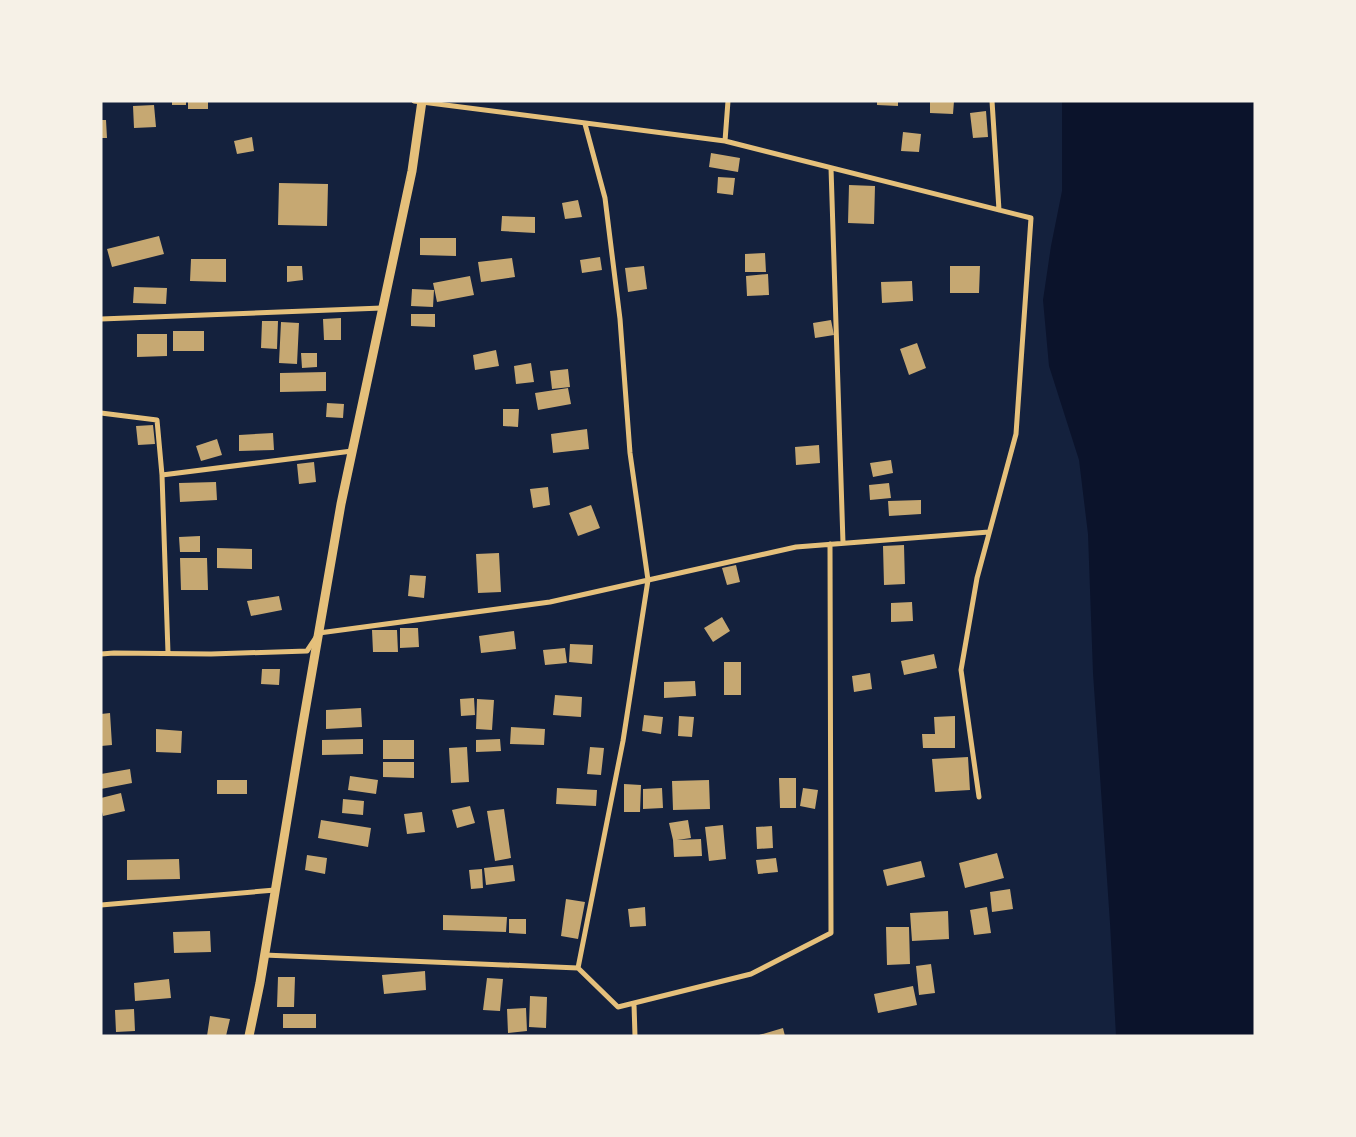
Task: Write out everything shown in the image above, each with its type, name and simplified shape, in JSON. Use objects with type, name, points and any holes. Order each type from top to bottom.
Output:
[{"type":"street","points":[[725,141],[728,101]]},
{"type":"street","points":[[992,101],[999,210]]},
{"type":"street","points":[[249,1036],[341,504],[412,171],[419,102],[725,141],[1030,218],[1016,434],[977,578],[961,670],[979,797]]},
{"type":"street","points":[[578,968],[623,741],[648,580],[630,453],[620,319],[605,198],[585,124]]},
{"type":"street","points":[[831,168],[844,543]]},
{"type":"street","points":[[101,319],[382,308]]},
{"type":"street","points":[[101,413],[157,420],[162,475],[168,653]]},
{"type":"street","points":[[162,475],[352,451]]},
{"type":"street","points":[[101,654],[307,651],[319,634],[550,602],[796,547],[989,532]]},
{"type":"street","points":[[264,955],[578,968],[618,1007],[751,974],[831,933],[830,544]]},
{"type":"street","points":[[101,905],[275,890]]},
{"type":"street","points":[[634,1004],[635,1036]]},
{"type":"water","points":[[1062,101],[1255,101],[1255,1036],[1116,1036],[1093,673],[1088,534],[1079,460],[1049,366],[1043,300],[1062,191]]},
{"type":"building","points":[[172,101],[186,101],[186,105],[172,105]]},
{"type":"building","points":[[188,101],[208,101],[208,109],[188,109]]},
{"type":"building","points":[[877,101],[898,101],[898,106],[877,105]]},
{"type":"building","points":[[930,101],[954,101],[953,114],[930,113]]},
{"type":"building","points":[[154,105],[156,127],[134,128],[133,106]]},
{"type":"building","points":[[986,111],[988,137],[973,138],[970,113]]},
{"type":"building","points":[[101,120],[106,120],[107,138],[101,138]]},
{"type":"building","points":[[903,132],[921,134],[919,152],[901,151]]},
{"type":"building","points":[[252,137],[254,151],[237,154],[234,141]]},
{"type":"building","points":[[711,153],[740,158],[738,172],[709,167]]},
{"type":"building","points":[[718,177],[735,178],[733,195],[717,193]]},
{"type":"building","points":[[279,183],[328,184],[327,226],[278,225]]},
{"type":"building","points":[[849,185],[875,186],[874,224],[848,223]]},
{"type":"building","points":[[578,200],[582,217],[565,219],[562,203]]},
{"type":"building","points":[[502,216],[535,217],[535,233],[501,231]]},
{"type":"building","points":[[159,236],[164,254],[112,267],[107,249]]},
{"type":"building","points":[[420,238],[456,238],[456,256],[420,255]]},
{"type":"building","points":[[765,253],[766,272],[745,272],[745,254]]},
{"type":"building","points":[[600,257],[602,270],[582,273],[580,260]]},
{"type":"building","points":[[512,258],[515,277],[481,282],[478,262]]},
{"type":"building","points":[[191,259],[226,259],[226,282],[190,281]]},
{"type":"building","points":[[287,266],[302,266],[303,280],[287,282]]},
{"type":"building","points":[[644,266],[647,289],[628,292],[625,268]]},
{"type":"building","points":[[950,266],[980,266],[979,293],[950,293]]},
{"type":"building","points":[[768,274],[769,295],[747,296],[746,276]]},
{"type":"building","points":[[470,276],[474,295],[437,302],[433,283]]},
{"type":"building","points":[[912,281],[913,301],[882,303],[881,282]]},
{"type":"building","points":[[134,287],[167,288],[166,304],[133,303]]},
{"type":"building","points":[[412,289],[434,290],[433,307],[411,306]]},
{"type":"building","points":[[411,314],[435,314],[435,327],[411,326]]},
{"type":"building","points":[[341,318],[341,340],[324,340],[323,319]]},
{"type":"building","points":[[831,320],[834,335],[815,338],[813,323]]},
{"type":"building","points":[[262,321],[278,321],[277,349],[261,348]]},
{"type":"building","points":[[281,322],[299,323],[297,364],[279,363]]},
{"type":"building","points":[[173,331],[204,331],[204,351],[173,351]]},
{"type":"building","points":[[137,334],[167,334],[167,356],[137,357]]},
{"type":"building","points":[[917,343],[926,368],[909,375],[900,349]]},
{"type":"building","points":[[496,350],[499,366],[475,370],[473,355]]},
{"type":"building","points":[[301,353],[317,353],[317,367],[302,368]]},
{"type":"building","points":[[531,363],[534,382],[516,384],[514,366]]},
{"type":"building","points":[[568,369],[570,387],[552,389],[550,371]]},
{"type":"building","points":[[326,372],[326,391],[280,392],[280,373]]},
{"type":"building","points":[[568,388],[571,404],[538,410],[535,393]]},
{"type":"building","points":[[327,403],[344,404],[343,418],[326,417]]},
{"type":"building","points":[[503,409],[519,409],[518,427],[503,426]]},
{"type":"building","points":[[153,425],[155,444],[138,445],[136,426]]},
{"type":"building","points":[[587,429],[589,449],[553,453],[551,434]]},
{"type":"building","points":[[273,433],[274,450],[239,451],[239,435]]},
{"type":"building","points":[[217,439],[222,455],[201,461],[196,446]]},
{"type":"building","points":[[819,445],[820,463],[796,465],[795,447]]},
{"type":"building","points":[[891,460],[893,473],[873,477],[870,463]]},
{"type":"building","points":[[314,462],[316,482],[299,484],[297,464]]},
{"type":"building","points":[[216,482],[217,500],[180,502],[179,483]]},
{"type":"building","points":[[889,483],[891,498],[870,500],[869,485]]},
{"type":"building","points":[[548,487],[550,505],[533,508],[530,489]]},
{"type":"building","points":[[921,500],[921,514],[889,516],[888,501]]},
{"type":"building","points":[[591,505],[600,528],[578,536],[569,513]]},
{"type":"building","points":[[200,536],[200,552],[180,552],[179,537]]},
{"type":"building","points":[[904,545],[905,584],[884,585],[883,546]]},
{"type":"building","points":[[217,548],[252,549],[252,569],[217,568]]},
{"type":"building","points":[[499,553],[501,592],[478,593],[476,554]]},
{"type":"building","points":[[180,558],[207,558],[208,590],[181,590]]},
{"type":"building","points":[[736,565],[740,582],[727,585],[722,568]]},
{"type":"building","points":[[410,575],[426,576],[424,598],[408,596]]},
{"type":"building","points":[[279,596],[282,610],[251,616],[247,601]]},
{"type":"building","points":[[912,602],[913,621],[891,622],[891,603]]},
{"type":"building","points":[[722,617],[730,631],[713,642],[704,628]]},
{"type":"building","points":[[400,628],[418,628],[419,647],[400,648]]},
{"type":"building","points":[[372,630],[397,630],[398,652],[373,652]]},
{"type":"building","points":[[514,631],[516,649],[481,653],[479,636]]},
{"type":"building","points":[[570,644],[593,645],[592,664],[569,662]]},
{"type":"building","points":[[565,648],[567,663],[545,665],[543,650]]},
{"type":"building","points":[[934,654],[937,668],[904,675],[901,661]]},
{"type":"building","points":[[724,662],[741,662],[741,695],[724,695]]},
{"type":"building","points":[[262,669],[280,669],[279,685],[261,684]]},
{"type":"building","points":[[870,673],[872,689],[854,692],[852,676]]},
{"type":"building","points":[[695,681],[696,696],[664,698],[664,682]]},
{"type":"building","points":[[555,695],[582,697],[581,717],[553,715]]},
{"type":"building","points":[[474,698],[475,715],[461,716],[460,699]]},
{"type":"building","points":[[477,699],[494,700],[492,730],[476,729]]},
{"type":"building","points":[[361,708],[362,727],[326,729],[326,710]]},
{"type":"building","points":[[110,713],[112,745],[101,746],[101,714]]},
{"type":"building","points":[[644,715],[663,717],[661,734],[642,731]]},
{"type":"building","points":[[679,716],[694,717],[692,737],[678,736]]},
{"type":"building","points":[[955,716],[955,748],[923,748],[922,734],[935,734],[934,717]]},
{"type":"building","points":[[511,727],[545,729],[544,745],[510,744]]},
{"type":"building","points":[[156,729],[182,731],[181,753],[156,752]]},
{"type":"building","points":[[363,739],[363,754],[322,755],[322,740]]},
{"type":"building","points":[[500,739],[501,751],[476,752],[476,740]]},
{"type":"building","points":[[383,740],[414,740],[414,759],[383,759]]},
{"type":"building","points":[[467,747],[469,782],[451,783],[449,748]]},
{"type":"building","points":[[590,747],[604,748],[601,775],[587,774]]},
{"type":"building","points":[[968,757],[970,790],[935,792],[932,759]]},
{"type":"building","points":[[383,762],[414,762],[414,778],[383,777]]},
{"type":"building","points":[[130,769],[132,783],[101,789],[101,774]]},
{"type":"building","points":[[350,776],[378,780],[376,794],[348,790]]},
{"type":"building","points":[[779,778],[796,778],[796,808],[780,808]]},
{"type":"building","points":[[217,780],[247,780],[247,794],[217,794]]},
{"type":"building","points":[[709,780],[710,809],[673,810],[672,781]]},
{"type":"building","points":[[624,784],[641,785],[640,812],[624,812]]},
{"type":"building","points":[[557,788],[597,790],[596,806],[556,804]]},
{"type":"building","points":[[662,788],[663,808],[643,809],[643,789]]},
{"type":"building","points":[[803,788],[818,790],[815,809],[800,806]]},
{"type":"building","points":[[121,793],[125,811],[103,816],[101,798]]},
{"type":"building","points":[[343,799],[364,801],[363,815],[342,813]]},
{"type":"building","points":[[470,806],[475,823],[457,828],[452,810]]},
{"type":"building","points":[[504,809],[511,858],[495,861],[487,811]]},
{"type":"building","points":[[422,812],[425,832],[407,834],[404,814]]},
{"type":"building","points":[[321,820],[371,828],[368,847],[318,838]]},
{"type":"building","points":[[688,820],[691,838],[677,840],[701,839],[702,856],[674,857],[669,823]]},
{"type":"building","points":[[723,825],[726,859],[709,861],[705,827]]},
{"type":"building","points":[[772,826],[773,848],[757,849],[756,827]]},
{"type":"building","points":[[997,853],[1004,878],[965,888],[959,863]]},
{"type":"building","points":[[307,855],[327,858],[325,874],[305,870]]},
{"type":"building","points":[[776,858],[778,872],[758,874],[756,860]]},
{"type":"building","points":[[179,859],[180,879],[127,880],[127,860]]},
{"type":"building","points":[[921,861],[925,877],[887,886],[883,870]]},
{"type":"building","points":[[513,865],[515,881],[486,885],[484,868]]},
{"type":"building","points":[[482,869],[483,888],[471,889],[469,870]]},
{"type":"building","points":[[1010,889],[1013,909],[992,912],[990,892]]},
{"type":"building","points":[[566,899],[585,902],[578,939],[561,936]]},
{"type":"building","points":[[645,907],[646,926],[630,927],[628,909]]},
{"type":"building","points":[[987,907],[991,933],[974,935],[970,910]]},
{"type":"building","points":[[948,911],[949,939],[912,941],[910,913]]},
{"type":"building","points":[[443,915],[507,917],[506,932],[443,930]]},
{"type":"building","points":[[509,919],[526,919],[526,934],[509,933]]},
{"type":"building","points":[[886,927],[909,927],[910,964],[887,965]]},
{"type":"building","points":[[210,931],[211,952],[174,953],[173,932]]},
{"type":"building","points":[[931,964],[935,993],[919,995],[916,966]]},
{"type":"building","points":[[425,971],[426,990],[384,994],[382,975]]},
{"type":"building","points":[[278,977],[295,977],[294,1007],[277,1007]]},
{"type":"building","points":[[487,978],[503,979],[500,1011],[483,1010]]},
{"type":"building","points":[[169,979],[171,998],[135,1001],[134,983]]},
{"type":"building","points":[[913,986],[917,1005],[878,1013],[874,994]]},
{"type":"building","points":[[530,996],[547,997],[546,1028],[529,1027]]},
{"type":"building","points":[[526,1008],[527,1031],[508,1033],[507,1009]]},
{"type":"building","points":[[134,1009],[135,1031],[116,1032],[115,1010]]},
{"type":"building","points":[[283,1014],[316,1014],[316,1028],[283,1028]]},
{"type":"building","points":[[210,1016],[230,1019],[226,1036],[207,1036]]},
{"type":"building","points":[[783,1028],[785,1036],[759,1036],[759,1035]]}]
